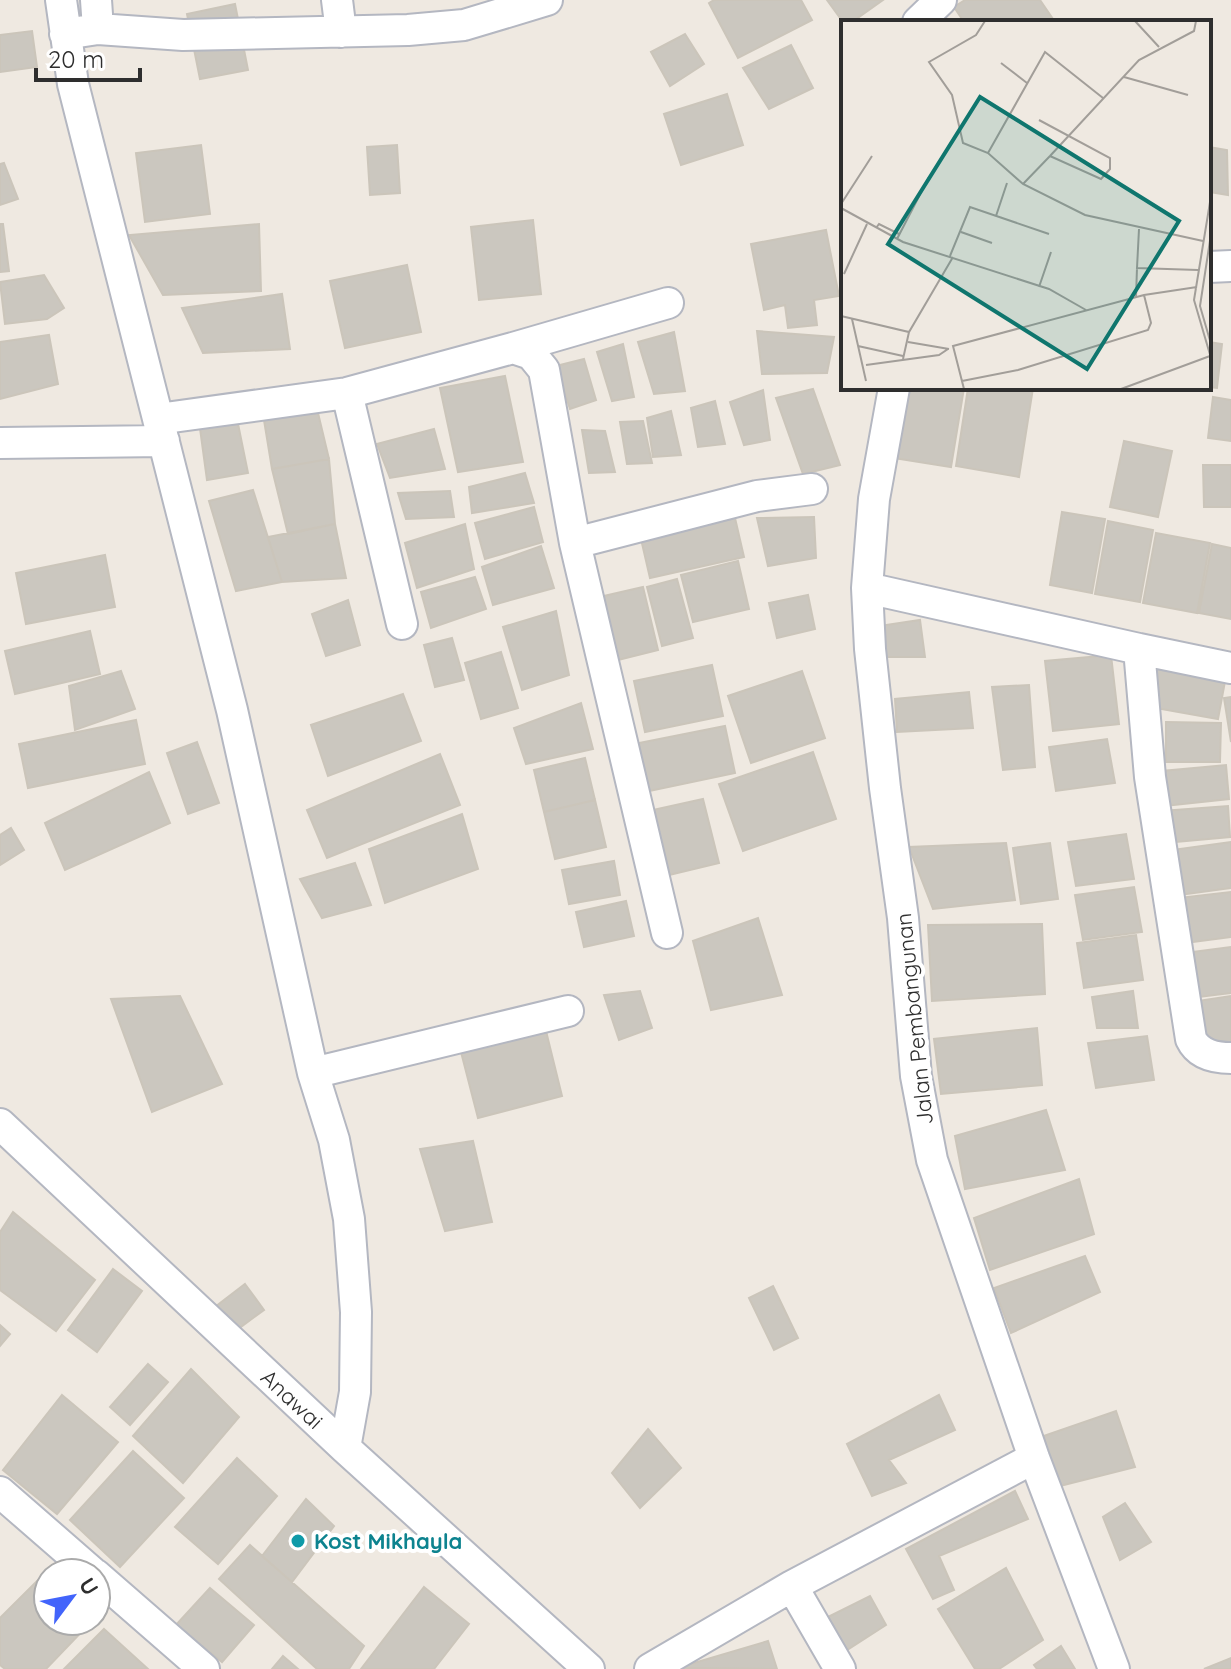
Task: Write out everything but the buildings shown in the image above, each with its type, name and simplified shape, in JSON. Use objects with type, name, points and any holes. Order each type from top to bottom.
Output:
[{"type":"street","points":[[61,0],[73,84],[232,710],[313,1073],[334,1140],[349,1219],[356,1339],[355,1392],[345,1448]]},
{"type":"street","points":[[337,0],[341,32]]},
{"type":"street","points":[[65,34],[97,14],[183,35],[408,30],[464,25],[547,0]]},
{"type":"street","points":[[920,20],[941,0]]},
{"type":"street","points":[[1211,267],[1231,266]]},
{"type":"street","points":[[0,443],[161,430],[347,393],[668,303]]},
{"type":"street","points":[[513,348],[531,354],[544,370],[575,543],[667,933]]},
{"type":"street","name":"Jalan Pembangunan","points":[[894,390],[874,499],[867,588],[870,649],[903,918],[918,1090],[932,1160],[1034,1458],[1114,1669]]},
{"type":"street","points":[[347,393],[402,624]]},
{"type":"street","points":[[575,543],[757,496],[812,489]]},
{"type":"street","points":[[867,588],[1231,668]]},
{"type":"street","points":[[1139,649],[1150,777],[1191,1039],[1195,1048],[1213,1057],[1231,1058]]},
{"type":"street","points":[[313,1073],[568,1011]]},
{"type":"street","name":"Anawai","points":[[0,1124],[345,1448],[589,1669]]},
{"type":"street","points":[[650,1669],[792,1586],[1034,1458]]},
{"type":"street","points":[[0,1492],[75,1557]]},
{"type":"street","points":[[792,1586],[840,1669]]},
{"type":"street","points":[[112,1589],[204,1669]]},
{"type":"place","name":"Kost Mikhayla","points":[[298,1541]]}]
